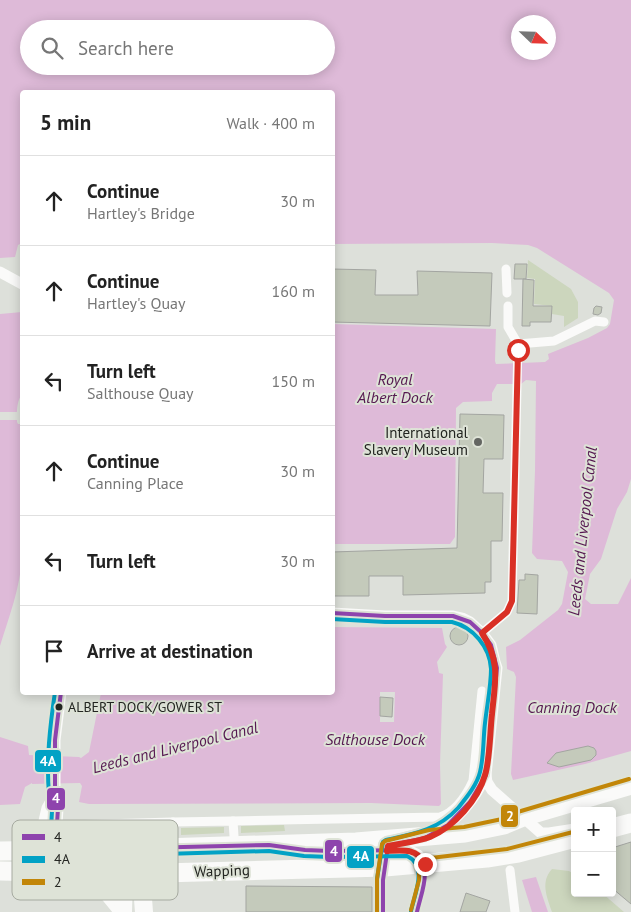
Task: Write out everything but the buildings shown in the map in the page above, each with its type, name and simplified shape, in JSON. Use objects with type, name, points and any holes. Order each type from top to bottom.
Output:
[{"type":"highway","points":[[355,854],[430,836],[465,833],[504,825],[523,817],[631,785]]},
{"type":"highway","points":[[616,827],[631,823]]},
{"type":"highway","points":[[355,854],[425,864],[513,854],[571,839]]},
{"type":"highway","name":"Wapping","points":[[178,848],[269,845],[355,854]]},
{"type":"highway","name":"Wapping","points":[[178,870],[355,854]]},
{"type":"main road","points":[[114,900],[123,912]]},
{"type":"street","points":[[506,269],[506,293]]},
{"type":"street","points":[[0,272],[20,283]]},
{"type":"street","points":[[482,633],[507,612],[512,601],[518,347],[508,327],[508,306]]},
{"type":"street","points":[[518,347],[554,341],[595,320],[604,322]]},
{"type":"street","points":[[335,614],[452,616],[470,622],[482,633],[491,646],[495,662],[495,685],[486,775],[487,782],[492,790],[541,832],[549,833],[571,829]]},
{"type":"street","points":[[178,822],[440,817],[446,815],[468,792],[473,781],[482,690]]},
{"type":"street","points":[[57,820],[55,748],[61,695]]},
{"type":"street","points":[[386,859],[388,846],[430,836],[448,825],[462,813],[475,796],[486,775]]},
{"type":"street","points":[[44,820],[47,808],[55,794]]},
{"type":"street","points":[[234,821],[234,836]]},
{"type":"street","points":[[510,870],[515,912]]},
{"type":"green space","points":[[528,260],[571,289],[578,302],[578,318],[564,327],[564,316],[552,314],[552,306],[534,304],[535,279],[527,278]]},
{"type":"green space","points":[[284,825],[285,831],[241,833],[241,826]]},
{"type":"green space","points":[[224,827],[224,833],[181,835],[181,828]]},
{"type":"green space","points":[[552,869],[569,871],[571,872],[571,897],[607,897],[624,912],[552,912],[545,884],[548,874]]},
{"type":"water","points":[[0,0],[631,0],[631,479],[627,492],[617,509],[601,559],[590,574],[585,599],[591,604],[618,604],[631,578],[631,751],[585,764],[513,780],[511,774],[516,677],[514,672],[507,669],[506,647],[520,640],[558,610],[562,604],[568,572],[562,561],[537,559],[532,553],[536,381],[526,380],[521,384],[497,384],[492,393],[492,401],[463,402],[456,408],[455,537],[450,544],[335,544],[335,324],[496,329],[496,364],[545,362],[549,359],[548,354],[607,328],[610,324],[614,300],[609,293],[537,248],[528,245],[492,243],[335,244],[335,90],[20,90],[20,244],[18,245],[15,257],[0,258]]},
{"type":"water","points":[[20,312],[20,397],[17,422],[20,424],[20,574],[17,591],[0,646],[0,314]]},
{"type":"water","name":"Salthouse Dock","points":[[335,627],[442,628],[447,647],[437,662],[439,673],[443,674],[440,764],[441,804],[439,806],[371,803],[89,804],[79,802],[82,786],[80,783],[32,783],[25,787],[20,804],[0,805],[0,737],[28,746],[29,755],[81,758],[89,752],[101,695],[335,695]]},
{"type":"water","points":[[536,877],[548,912],[532,912],[522,880]]},
{"type":"pier","points":[[0,412],[19,412],[19,420],[0,420]]},
{"type":"pier","points":[[380,692],[395,692],[394,722],[380,722]]},
{"type":"transit line","name":"4","points":[[335,613],[385,616],[453,616],[470,622],[482,633],[491,645],[497,668],[486,775],[470,802],[448,825],[425,838],[388,846],[383,880],[383,912]]},
{"type":"transit line","name":"4A","points":[[335,619],[385,622],[452,622],[467,628],[479,639],[490,661],[490,682],[482,760],[476,782],[458,808],[442,821],[425,830],[383,842],[377,879],[377,912]]},
{"type":"transit line","name":"4A","points":[[51,820],[48,756],[55,695]]},
{"type":"transit line","name":"4","points":[[57,820],[58,808],[55,794],[55,740],[61,695]]},
{"type":"transit line","name":"2","points":[[377,912],[377,879],[382,844],[385,841],[429,830],[464,827],[502,819],[521,811],[629,779]]},
{"type":"transit line","name":"2","points":[[411,910],[419,880],[419,863],[422,859],[507,849],[571,833]]},
{"type":"transit line","name":"4","points":[[178,847],[269,845],[330,851],[408,850],[417,855],[424,869],[424,885],[417,912]]},
{"type":"transit line","name":"4A","points":[[178,854],[269,851],[304,856],[330,857],[407,856],[413,860],[419,873],[411,911]]},
{"type":"place","name":"International Slavery Museum","points":[[478,442]]},
{"type":"place","name":"ALBERT DOCK/GOWER ST","points":[[59,707]]},
{"type":"route","points":[[425,864],[418,854],[414,852],[408,850],[387,851],[388,846],[430,836],[448,825],[462,813],[473,799],[486,775],[496,668],[491,646],[482,633],[507,612],[512,601],[518,350]]},
{"type":"water label","name":"Royal Albert Dock","points":[[395,388]]},
{"type":"water label","name":"Leeds and Liverpool Canal","points":[[582,531]]},
{"type":"water label","name":"Canning Dock","points":[[572,707]]},
{"type":"water label","name":"Leeds and Liverpool Canal","points":[[175,747]]}]
